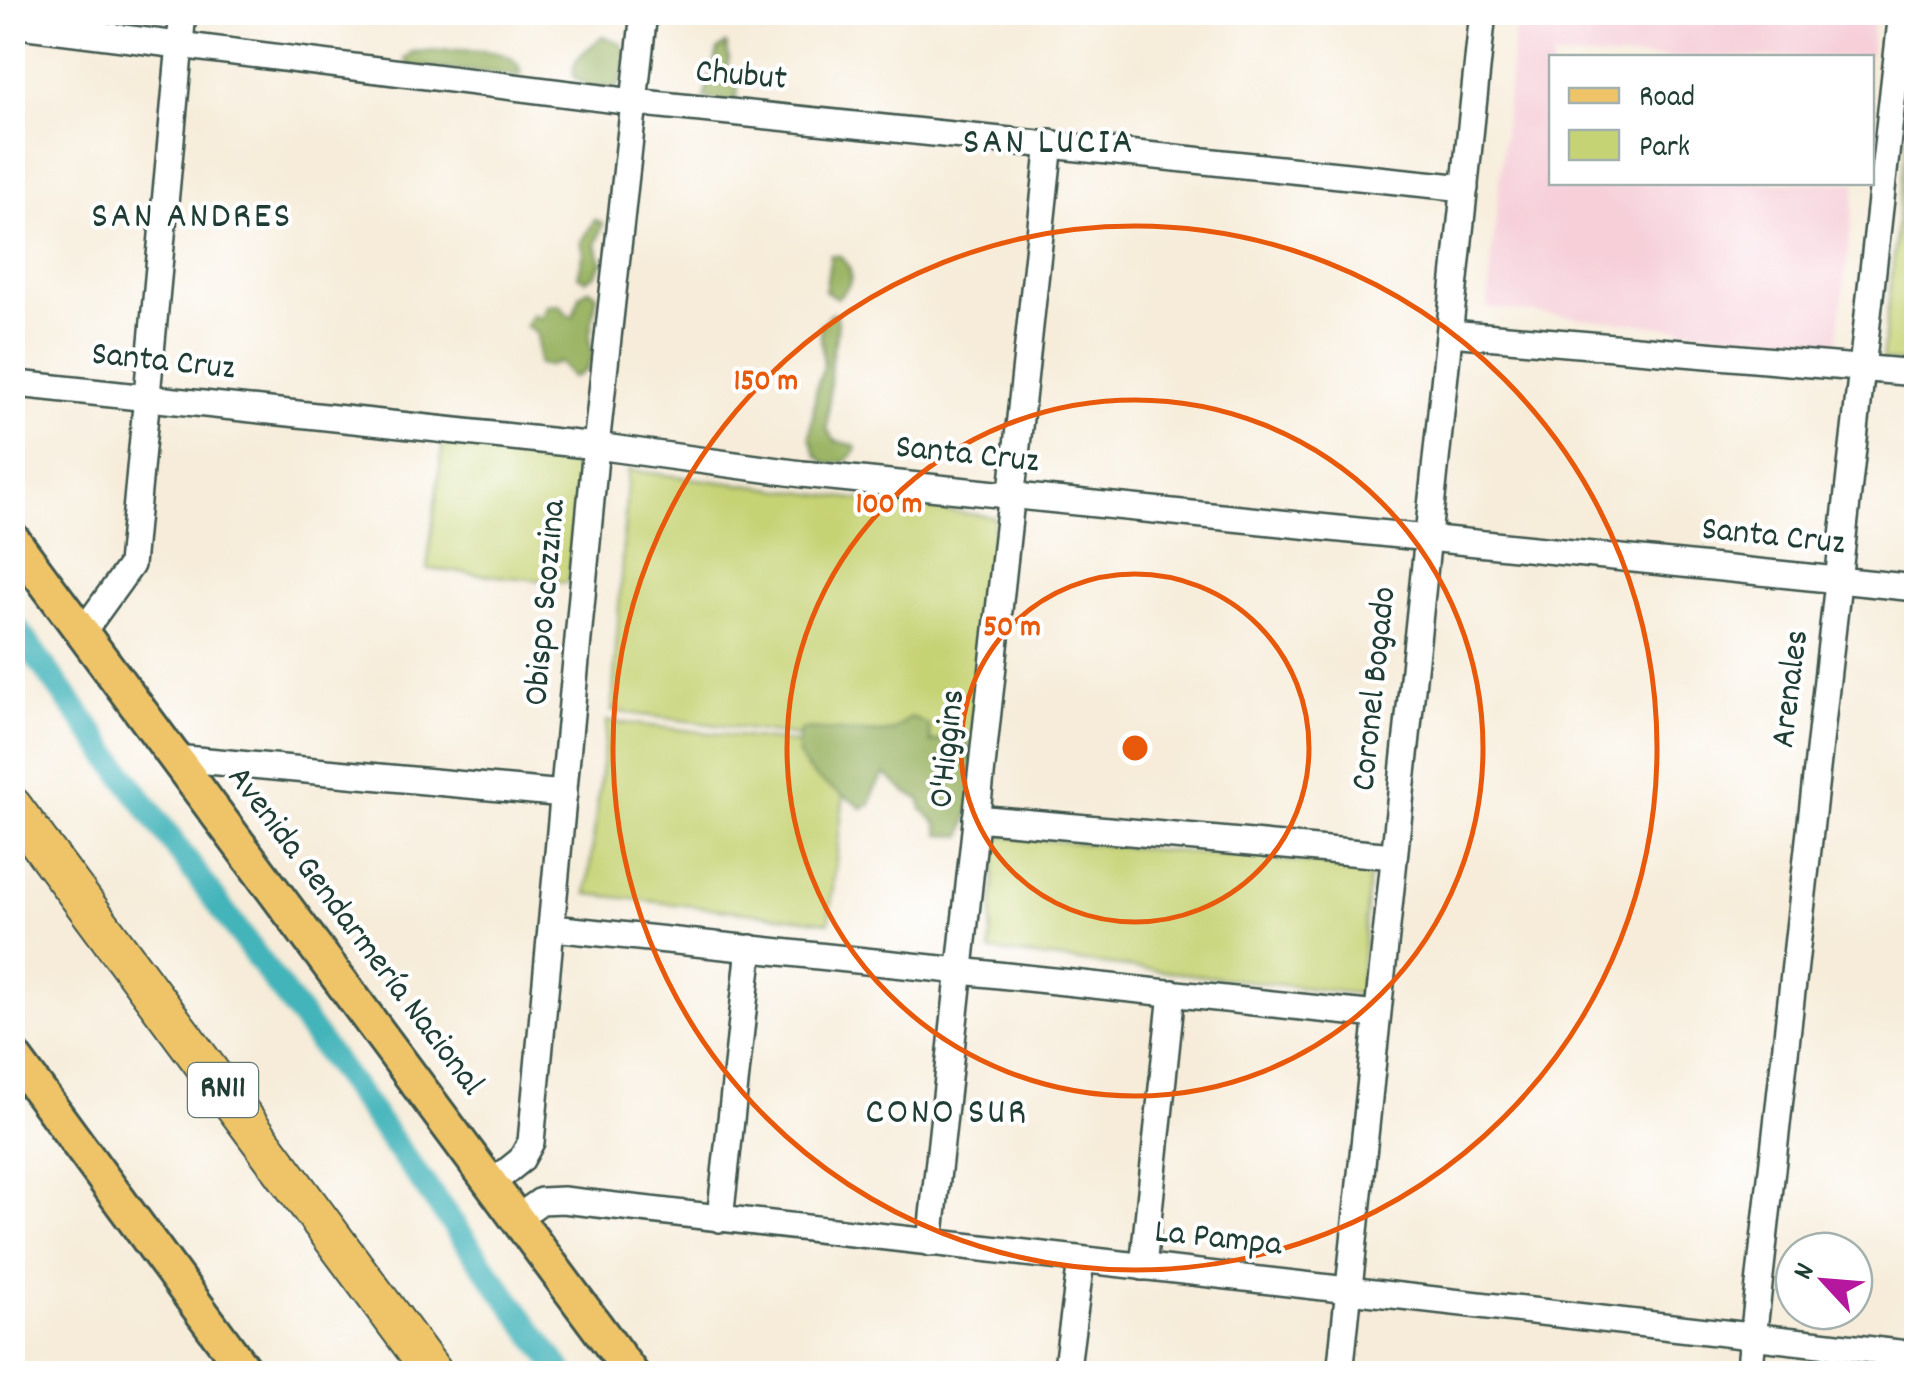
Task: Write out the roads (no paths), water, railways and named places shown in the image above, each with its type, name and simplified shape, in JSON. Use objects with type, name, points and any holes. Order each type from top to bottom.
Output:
[{"type":"highway","name":"RN11","points":[[12,806],[434,1374]]},
{"type":"main road","name":"Avenida Gendarmería Nacional","points":[[12,538],[632,1374]]},
{"type":"main road","points":[[12,1054],[247,1374]]},
{"type":"street","points":[[82,633],[131,566],[183,12]]},
{"type":"street","name":"Obispo Scozzina","points":[[492,1184],[521,1160],[531,1142],[596,446],[644,12]]},
{"type":"street","name":"Coronel Bogado","points":[[1340,1374],[1484,12]]},
{"type":"street","name":"Arenales","points":[[1749,1374],[1863,368],[1904,108],[1902,12]]},
{"type":"street","name":"Chubut","points":[[12,24],[633,102],[1050,142],[1465,188]]},
{"type":"street","name":"O'Higgins","points":[[930,1243],[1050,142]]},
{"type":"street","points":[[1450,333],[1916,373]]},
{"type":"street","name":"Santa Cruz","points":[[12,388],[27,385],[146,396],[596,446],[802,474],[1916,588]]},
{"type":"street","points":[[175,758],[564,794]]},
{"type":"street","points":[[976,818],[1394,856]]},
{"type":"street","points":[[552,928],[1377,1015]]},
{"type":"street","points":[[720,1220],[750,948]]},
{"type":"street","points":[[1143,1267],[1172,993]]},
{"type":"street","name":"La Pampa","points":[[516,1218],[541,1201],[563,1200],[1916,1355]]},
{"type":"street","points":[[1066,1374],[1082,1261]]},
{"type":"waterway","points":[[12,623],[563,1374]]},
{"type":"district","name":"SAN LUCIA","points":[[1049,144]]},
{"type":"district","name":"SAN ANDRES","points":[[192,218]]},
{"type":"district","name":"CONO SUR","points":[[947,1114]]}]
